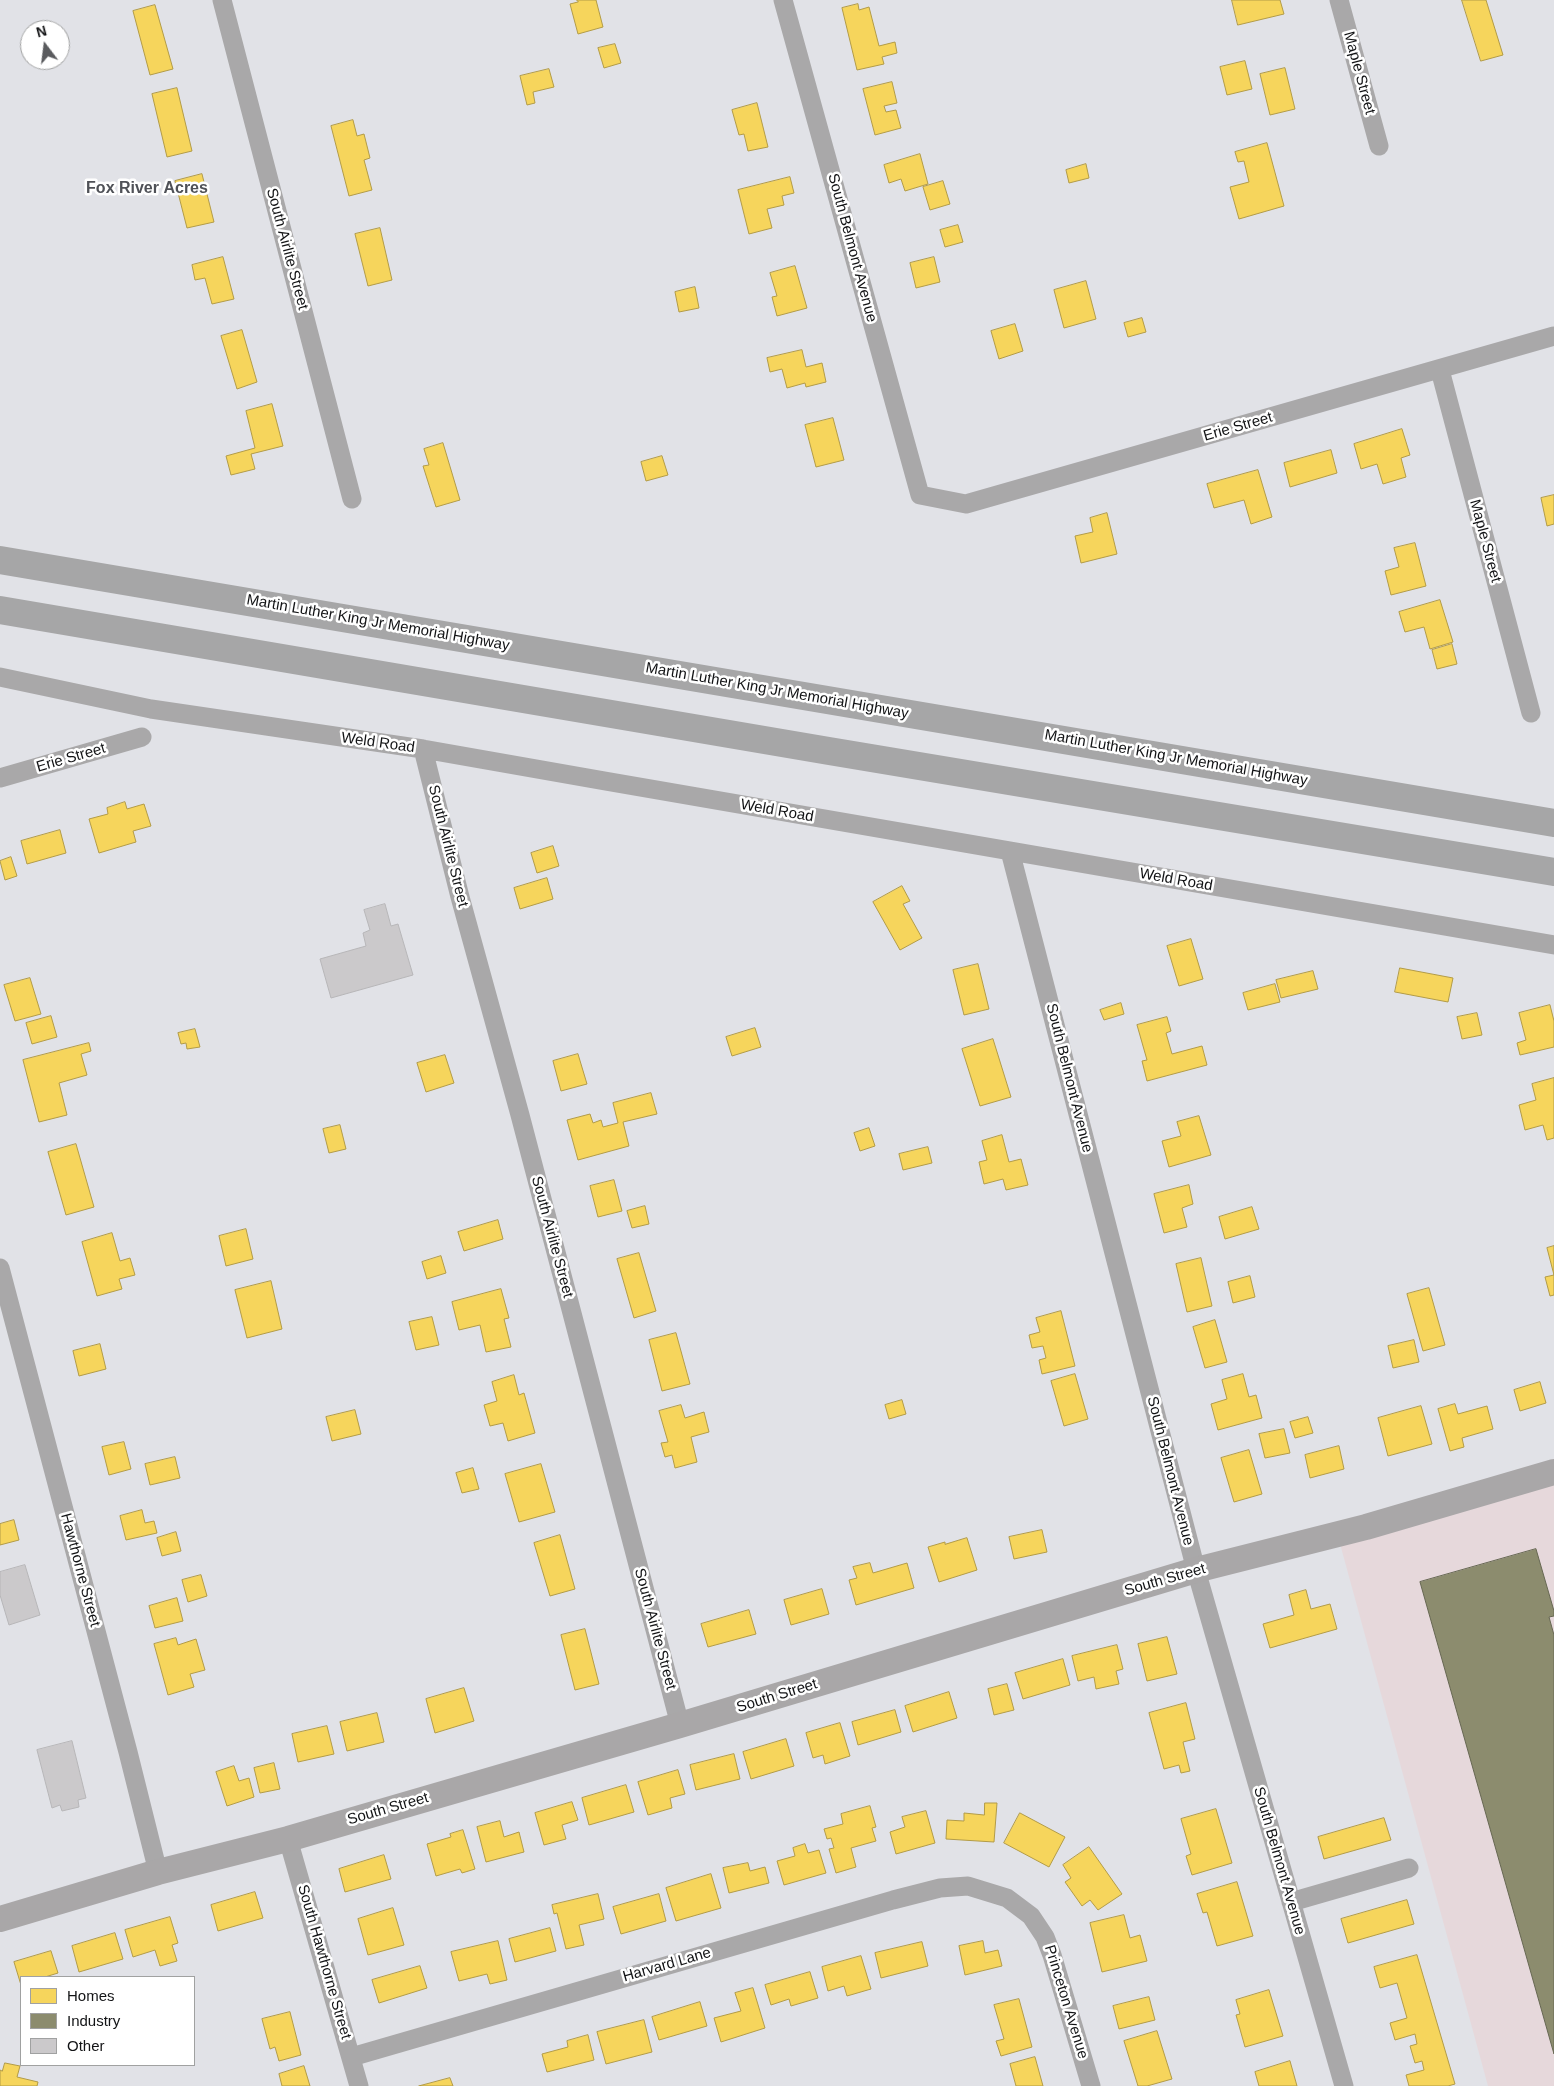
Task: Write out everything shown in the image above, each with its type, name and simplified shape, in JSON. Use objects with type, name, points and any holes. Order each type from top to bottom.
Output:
[{"type":"highway","name":"Martin Luther King Jr Memorial Highway","points":[[0,560],[1554,823]]},
{"type":"highway","points":[[0,610],[819,750],[1554,872]]},
{"type":"street","name":"South Airlite Street","points":[[222,0],[352,499]]},
{"type":"street","name":"South Belmont Avenue","points":[[783,0],[920,495]]},
{"type":"street","name":"Maple Street","points":[[1339,0],[1379,146]]},
{"type":"street","name":"Erie Street","points":[[920,495],[966,504],[1554,336]]},
{"type":"street","name":"Maple Street","points":[[1440,370],[1531,713]]},
{"type":"street","name":"Weld Road","points":[[0,677],[151,709],[423,749],[1554,945]]},
{"type":"street","name":"Erie Street","points":[[0,778],[142,737]]},
{"type":"street","name":"South Airlite Street","points":[[423,749],[680,1725]]},
{"type":"street","name":"South Belmont Avenue","points":[[1010,851],[1196,1570],[1344,2086]]},
{"type":"street","name":"Hawthorne Street","points":[[0,1268],[158,1872]]},
{"type":"street","name":"South Street","points":[[0,1919],[158,1872],[288,1839],[680,1725],[1196,1570],[1366,1527],[1554,1472]]},
{"type":"street","name":"South Hawthorne Street","points":[[288,1839],[359,2086]]},
{"type":"street","points":[[1291,1902],[1409,1868]]},
{"type":"street","name":"Harvard Lane","points":[[351,2057],[923,1892],[954,1886],[985,1890]]},
{"type":"street","name":"Princeton Avenue","points":[[985,1890],[1007,1898],[1022,1908],[1031,1916],[1046,1937],[1091,2086]]},
{"type":"shaded area","points":[[1554,1478],[1554,2086],[1488,2086],[1339,1540]]},
{"type":"building: Homes","points":[[577,0],[596,0],[603,27],[578,34],[570,4],[578,2]]},
{"type":"building: Homes","points":[[1232,0],[1280,0],[1284,14],[1238,25]]},
{"type":"building: Homes","points":[[1462,0],[1486,0],[1503,55],[1481,61]]},
{"type":"building: Homes","points":[[858,4],[859,10],[869,7],[879,46],[895,42],[897,53],[882,57],[884,64],[857,70],[842,8]]},
{"type":"building: Homes","points":[[155,5],[173,69],[150,75],[133,11]]},
{"type":"building: Homes","points":[[615,44],[621,63],[604,68],[598,48]]},
{"type":"building: Homes","points":[[1245,61],[1252,89],[1227,95],[1220,67]]},
{"type":"building: Homes","points":[[1285,68],[1295,109],[1270,115],[1260,74]]},
{"type":"building: Homes","points":[[549,69],[554,87],[533,92],[535,103],[527,105],[520,76]]},
{"type":"building: Homes","points":[[892,82],[897,103],[884,106],[886,112],[896,110],[901,128],[875,135],[863,89]]},
{"type":"building: Homes","points":[[177,88],[192,151],[167,157],[152,94]]},
{"type":"building: Homes","points":[[757,103],[768,147],[748,151],[744,134],[739,135],[732,110]]},
{"type":"building: Homes","points":[[353,120],[357,136],[364,134],[370,158],[364,160],[372,190],[349,196],[331,126]]},
{"type":"building: Homes","points":[[1267,143],[1284,206],[1239,219],[1230,187],[1249,182],[1244,161],[1238,162],[1235,152]]},
{"type":"building: Homes","points":[[920,154],[928,184],[905,191],[901,179],[889,183],[884,165]]},
{"type":"building: Homes","points":[[1086,164],[1089,178],[1069,183],[1066,170]]},
{"type":"building: Homes","points":[[202,174],[214,222],[187,228],[175,181]]},
{"type":"building: Homes","points":[[790,177],[794,193],[782,196],[784,205],[767,209],[772,228],[749,234],[738,190]]},
{"type":"building: Homes","points":[[943,181],[950,204],[930,210],[923,187]]},
{"type":"building: Homes","points":[[958,225],[963,242],[945,247],[940,230]]},
{"type":"building: Homes","points":[[380,228],[392,280],[368,286],[355,234]]},
{"type":"building: Homes","points":[[223,257],[234,299],[212,304],[205,278],[195,280],[192,265]]},
{"type":"building: Homes","points":[[934,257],[940,282],[916,288],[910,263]]},
{"type":"building: Homes","points":[[795,266],[807,308],[777,316],[772,297],[777,296],[770,273]]},
{"type":"building: Homes","points":[[1086,281],[1096,319],[1064,328],[1054,290]]},
{"type":"building: Homes","points":[[695,287],[699,308],[679,312],[675,292]]},
{"type":"building: Homes","points":[[1142,318],[1146,332],[1128,337],[1124,323]]},
{"type":"building: Homes","points":[[1015,324],[1023,351],[999,359],[991,331]]},
{"type":"building: Homes","points":[[242,330],[257,382],[237,389],[221,336]]},
{"type":"building: Homes","points":[[802,350],[806,367],[822,363],[826,382],[806,387],[805,383],[787,388],[782,369],[770,372],[767,358]]},
{"type":"building: Homes","points":[[272,404],[283,446],[251,454],[255,469],[231,475],[226,456],[255,448],[246,411]]},
{"type":"building: Homes","points":[[833,418],[844,460],[816,467],[805,425]]},
{"type":"building: Homes","points":[[1402,429],[1410,455],[1401,458],[1406,477],[1383,484],[1377,464],[1361,469],[1354,444]]},
{"type":"building: Homes","points":[[443,443],[460,500],[436,507],[423,466],[429,465],[424,449]]},
{"type":"building: Homes","points":[[1331,450],[1337,473],[1290,487],[1284,463]]},
{"type":"building: Homes","points":[[662,456],[668,475],[646,481],[641,462]]},
{"type":"building: Homes","points":[[1258,470],[1272,517],[1251,524],[1244,500],[1214,508],[1207,484]]},
{"type":"building: Homes","points":[[1554,495],[1554,524],[1547,526],[1541,498]]},
{"type":"building: Homes","points":[[1107,513],[1117,554],[1081,563],[1075,536],[1093,532],[1090,518]]},
{"type":"building: Homes","points":[[1415,543],[1426,586],[1391,595],[1385,571],[1399,567],[1394,548]]},
{"type":"building: Homes","points":[[1440,600],[1453,642],[1430,649],[1424,627],[1405,632],[1399,612]]},
{"type":"building: Homes","points":[[1452,644],[1457,664],[1437,669],[1432,650]]},
{"type":"building: Homes","points":[[125,802],[127,809],[144,804],[151,826],[133,831],[136,842],[99,853],[89,819],[108,814],[107,808]]},
{"type":"building: Homes","points":[[60,830],[66,853],[27,864],[21,841]]},
{"type":"building: Homes","points":[[553,846],[559,866],[537,873],[531,853]]},
{"type":"building: Homes","points":[[11,857],[17,876],[5,880],[0,861]]},
{"type":"building: Homes","points":[[547,878],[553,899],[520,909],[514,888]]},
{"type":"building: Homes","points":[[902,886],[910,901],[903,904],[922,938],[900,950],[873,902]]},
{"type":"building: Homes","points":[[1191,939],[1203,979],[1179,986],[1167,946]]},
{"type":"building: Homes","points":[[978,964],[989,1009],[964,1015],[953,970]]},
{"type":"building: Homes","points":[[1400,968],[1453,978],[1448,1002],[1395,992]]},
{"type":"building: Homes","points":[[1313,971],[1318,989],[1281,998],[1276,980]]},
{"type":"building: Homes","points":[[30,978],[41,1014],[15,1021],[4,985]]},
{"type":"building: Homes","points":[[1275,984],[1280,1002],[1248,1010],[1243,993]]},
{"type":"building: Homes","points":[[1121,1003],[1124,1014],[1104,1020],[1100,1010]]},
{"type":"building: Homes","points":[[1550,1005],[1554,1021],[1554,1047],[1520,1055],[1517,1043],[1526,1040],[1519,1013]]},
{"type":"building: Homes","points":[[1477,1013],[1482,1035],[1462,1039],[1457,1017]]},
{"type":"building: Homes","points":[[51,1016],[57,1037],[32,1044],[26,1023]]},
{"type":"building: Homes","points":[[1167,1017],[1171,1031],[1166,1033],[1172,1054],[1202,1046],[1207,1065],[1147,1081],[1142,1061],[1147,1060],[1137,1025]]},
{"type":"building: Homes","points":[[755,1028],[761,1047],[732,1056],[726,1037]]},
{"type":"building: Homes","points":[[195,1029],[200,1047],[187,1049],[186,1043],[181,1044],[178,1033]]},
{"type":"building: Homes","points":[[993,1039],[1011,1097],[980,1106],[962,1049]]},
{"type":"building: Homes","points":[[89,1043],[91,1051],[81,1054],[87,1075],[59,1083],[67,1115],[39,1122],[23,1060]]},
{"type":"building: Homes","points":[[578,1054],[587,1084],[561,1091],[553,1061]]},
{"type":"building: Homes","points":[[445,1055],[454,1083],[426,1092],[417,1063]]},
{"type":"building: Homes","points":[[1554,1078],[1554,1138],[1547,1140],[1543,1125],[1525,1130],[1519,1105],[1536,1100],[1532,1084]]},
{"type":"building: Homes","points":[[651,1093],[657,1114],[623,1122],[629,1146],[578,1160],[567,1120],[590,1114],[593,1123],[601,1120],[603,1127],[618,1123],[613,1103]]},
{"type":"building: Homes","points":[[1199,1116],[1211,1155],[1169,1167],[1162,1141],[1181,1136],[1177,1122]]},
{"type":"building: Homes","points":[[340,1125],[346,1149],[329,1153],[323,1129]]},
{"type":"building: Homes","points":[[869,1128],[875,1146],[860,1151],[854,1133]]},
{"type":"building: Homes","points":[[1002,1135],[1009,1162],[1021,1159],[1028,1185],[1006,1190],[1003,1179],[984,1184],[979,1162],[987,1160],[982,1141]]},
{"type":"building: Homes","points":[[76,1144],[94,1207],[66,1215],[48,1152]]},
{"type":"building: Homes","points":[[928,1147],[932,1163],[903,1170],[899,1154]]},
{"type":"building: Homes","points":[[614,1180],[622,1211],[598,1217],[590,1186]]},
{"type":"building: Homes","points":[[1189,1185],[1193,1204],[1182,1208],[1187,1227],[1164,1233],[1154,1194]]},
{"type":"building: Homes","points":[[645,1206],[649,1224],[632,1228],[627,1211]]},
{"type":"building: Homes","points":[[1252,1207],[1259,1229],[1225,1239],[1219,1217]]},
{"type":"building: Homes","points":[[498,1220],[503,1239],[464,1251],[458,1232]]},
{"type":"building: Homes","points":[[246,1229],[253,1259],[226,1266],[219,1236]]},
{"type":"building: Homes","points":[[112,1233],[120,1261],[130,1258],[135,1275],[119,1279],[122,1289],[97,1296],[82,1242]]},
{"type":"building: Homes","points":[[1554,1246],[1554,1275],[1547,1248]]},
{"type":"building: Homes","points":[[639,1253],[656,1311],[634,1318],[617,1259]]},
{"type":"building: Homes","points":[[441,1256],[446,1273],[427,1279],[422,1262]]},
{"type":"building: Homes","points":[[1201,1258],[1212,1306],[1187,1312],[1176,1264]]},
{"type":"building: Homes","points":[[1554,1275],[1554,1295],[1550,1296],[1545,1277]]},
{"type":"building: Homes","points":[[1250,1276],[1255,1297],[1233,1303],[1228,1282]]},
{"type":"building: Homes","points":[[271,1281],[282,1329],[247,1338],[235,1290]]},
{"type":"building: Homes","points":[[1429,1288],[1445,1345],[1423,1351],[1407,1294]]},
{"type":"building: Homes","points":[[501,1289],[509,1318],[504,1319],[511,1347],[486,1352],[480,1325],[459,1330],[452,1302]]},
{"type":"building: Homes","points":[[1061,1311],[1075,1366],[1042,1374],[1039,1360],[1046,1358],[1043,1346],[1032,1348],[1029,1335],[1040,1332],[1036,1318]]},
{"type":"building: Homes","points":[[432,1317],[439,1345],[416,1350],[409,1322]]},
{"type":"building: Homes","points":[[1215,1320],[1227,1362],[1205,1368],[1193,1327]]},
{"type":"building: Homes","points":[[676,1333],[690,1384],[662,1391],[649,1340]]},
{"type":"building: Homes","points":[[1414,1340],[1419,1362],[1393,1368],[1388,1346]]},
{"type":"building: Homes","points":[[100,1344],[106,1369],[79,1376],[73,1351]]},
{"type":"building: Homes","points":[[1075,1374],[1088,1419],[1064,1426],[1051,1381]]},
{"type":"building: Homes","points":[[1243,1374],[1249,1397],[1256,1395],[1262,1418],[1218,1430],[1211,1404],[1227,1399],[1222,1380]]},
{"type":"building: Homes","points":[[514,1375],[519,1395],[524,1393],[535,1433],[508,1441],[503,1423],[490,1426],[484,1405],[497,1401],[492,1382]]},
{"type":"building: Homes","points":[[1540,1382],[1546,1403],[1520,1411],[1514,1390]]},
{"type":"building: Homes","points":[[902,1400],[906,1414],[889,1419],[885,1405]]},
{"type":"building: Homes","points":[[1455,1404],[1458,1414],[1487,1406],[1493,1429],[1462,1438],[1464,1447],[1450,1451],[1438,1409]]},
{"type":"building: Homes","points":[[681,1405],[685,1418],[704,1412],[709,1432],[691,1437],[697,1462],[675,1468],[672,1455],[665,1457],[661,1443],[668,1442],[659,1411]]},
{"type":"building: Homes","points":[[1421,1406],[1432,1444],[1388,1456],[1378,1418]]},
{"type":"building: Homes","points":[[355,1410],[361,1434],[332,1441],[326,1417]]},
{"type":"building: Homes","points":[[1308,1417],[1313,1433],[1295,1438],[1290,1422]]},
{"type":"building: Homes","points":[[1284,1429],[1290,1453],[1265,1458],[1259,1434]]},
{"type":"building: Homes","points":[[124,1442],[131,1469],[109,1475],[102,1447]]},
{"type":"building: Homes","points":[[1339,1446],[1344,1469],[1310,1478],[1305,1455]]},
{"type":"building: Homes","points":[[1249,1450],[1262,1494],[1234,1502],[1221,1458]]},
{"type":"building: Homes","points":[[175,1457],[180,1478],[150,1485],[145,1464]]},
{"type":"building: Homes","points":[[541,1464],[555,1512],[519,1522],[505,1474]]},
{"type":"building: Homes","points":[[473,1468],[479,1489],[462,1493],[456,1473]]},
{"type":"building: Homes","points":[[142,1510],[145,1523],[154,1521],[157,1533],[126,1540],[120,1516]]},
{"type":"building: Homes","points":[[14,1520],[19,1540],[0,1545],[0,1524]]},
{"type":"building: Homes","points":[[1042,1530],[1047,1552],[1014,1559],[1009,1537]]},
{"type":"building: Homes","points":[[176,1532],[181,1551],[162,1556],[157,1538]]},
{"type":"building: Homes","points":[[560,1535],[575,1589],[550,1596],[534,1543]]},
{"type":"building: Homes","points":[[967,1538],[977,1570],[939,1582],[928,1547]]},
{"type":"building: Homes","points":[[870,1563],[873,1573],[907,1563],[914,1588],[856,1605],[849,1580],[857,1578],[853,1567]]},
{"type":"building: Homes","points":[[201,1575],[207,1596],[188,1602],[182,1580]]},
{"type":"building: Homes","points":[[822,1589],[829,1614],[791,1625],[784,1600]]},
{"type":"building: Homes","points":[[1306,1590],[1311,1609],[1330,1604],[1337,1629],[1270,1648],[1263,1624],[1294,1615],[1289,1595]]},
{"type":"building: Homes","points":[[177,1598],[183,1621],[155,1628],[149,1606]]},
{"type":"building: Homes","points":[[749,1610],[756,1634],[708,1647],[701,1624]]},
{"type":"building: Homes","points":[[585,1629],[599,1684],[575,1690],[561,1635]]},
{"type":"building: Homes","points":[[1167,1637],[1177,1674],[1147,1681],[1138,1644]]},
{"type":"building: Homes","points":[[176,1638],[178,1645],[196,1639],[205,1670],[190,1674],[194,1687],[168,1695],[154,1644]]},
{"type":"building: Homes","points":[[1117,1645],[1123,1669],[1116,1671],[1119,1684],[1096,1689],[1094,1677],[1078,1681],[1072,1656]]},
{"type":"building: Homes","points":[[1063,1659],[1070,1685],[1023,1699],[1015,1673]]},
{"type":"building: Homes","points":[[1007,1684],[1014,1710],[994,1715],[988,1689]]},
{"type":"building: Homes","points":[[464,1688],[474,1721],[435,1733],[426,1699]]},
{"type":"building: Homes","points":[[949,1692],[957,1718],[913,1732],[905,1706]]},
{"type":"building: Homes","points":[[1186,1703],[1195,1739],[1183,1742],[1190,1771],[1181,1773],[1179,1765],[1164,1769],[1149,1713]]},
{"type":"building: Homes","points":[[895,1710],[901,1732],[858,1745],[852,1722]]},
{"type":"building: Homes","points":[[377,1713],[384,1742],[347,1751],[340,1722]]},
{"type":"building: Homes","points":[[840,1723],[850,1756],[825,1764],[823,1755],[813,1758],[806,1733]]},
{"type":"building: Homes","points":[[327,1726],[334,1754],[298,1762],[292,1734]]},
{"type":"building: Homes","points":[[786,1739],[794,1766],[751,1779],[743,1752]]},
{"type":"building: Homes","points":[[734,1754],[740,1779],[696,1790],[690,1765]]},
{"type":"building: Homes","points":[[274,1763],[280,1789],[260,1793],[254,1768]]},
{"type":"building: Homes","points":[[234,1766],[239,1781],[249,1778],[254,1797],[227,1806],[216,1772]]},
{"type":"building: Homes","points":[[678,1770],[685,1794],[670,1798],[672,1808],[648,1815],[638,1782]]},
{"type":"building: Homes","points":[[626,1785],[634,1812],[589,1825],[582,1798]]},
{"type":"building: Homes","points":[[572,1802],[578,1820],[562,1825],[566,1839],[544,1845],[535,1813]]},
{"type":"building: Homes","points":[[985,1803],[997,1803],[994,1842],[946,1839],[947,1820],[964,1821],[964,1813],[984,1815]]},
{"type":"building: Homes","points":[[870,1806],[876,1827],[872,1828],[876,1841],[851,1848],[856,1867],[836,1873],[829,1849],[834,1848],[831,1838],[827,1839],[824,1829],[843,1824],[841,1814]]},
{"type":"building: Homes","points":[[1216,1809],[1232,1863],[1192,1875],[1186,1856],[1191,1854],[1181,1819]]},
{"type":"building: Homes","points":[[926,1811],[935,1843],[896,1854],[890,1832],[905,1827],[902,1817]]},
{"type":"building: Homes","points":[[1020,1813],[1065,1837],[1049,1867],[1004,1843]]},
{"type":"building: Homes","points":[[1384,1818],[1391,1840],[1324,1859],[1318,1837]]},
{"type":"building: Homes","points":[[500,1821],[504,1837],[519,1832],[524,1852],[486,1862],[477,1827]]},
{"type":"building: Homes","points":[[463,1830],[475,1869],[462,1873],[460,1869],[436,1876],[427,1844],[451,1837],[450,1834]]},
{"type":"building: Homes","points":[[805,1844],[808,1853],[819,1850],[826,1873],[784,1885],[777,1861],[795,1856],[793,1848]]},
{"type":"building: Homes","points":[[1089,1847],[1122,1894],[1098,1910],[1090,1900],[1082,1906],[1065,1882],[1071,1878],[1063,1865]]},
{"type":"building: Homes","points":[[384,1855],[391,1879],[345,1892],[339,1869]]},
{"type":"building: Homes","points":[[748,1863],[750,1871],[765,1867],[769,1883],[729,1893],[723,1868]]},
{"type":"building: Homes","points":[[711,1874],[721,1908],[676,1921],[666,1888]]},
{"type":"building: Homes","points":[[1237,1882],[1253,1936],[1217,1946],[1207,1912],[1203,1913],[1197,1894]]},
{"type":"building: Homes","points":[[255,1892],[263,1918],[218,1931],[211,1905]]},
{"type":"building: Homes","points":[[598,1894],[604,1919],[579,1925],[584,1945],[566,1949],[557,1913],[554,1914],[552,1905]]},
{"type":"building: Homes","points":[[659,1894],[666,1921],[621,1934],[613,1907]]},
{"type":"building: Homes","points":[[1407,1900],[1414,1924],[1348,1943],[1341,1919]]},
{"type":"building: Homes","points":[[393,1908],[404,1945],[368,1955],[358,1919]]},
{"type":"building: Homes","points":[[1124,1915],[1130,1938],[1140,1935],[1147,1961],[1102,1972],[1090,1923]]},
{"type":"building: Homes","points":[[170,1917],[178,1943],[172,1945],[177,1961],[160,1966],[155,1950],[133,1957],[125,1930]]},
{"type":"building: Homes","points":[[550,1928],[556,1951],[515,1962],[509,1939]]},
{"type":"building: Homes","points":[[115,1933],[123,1959],[79,1972],[72,1946]]},
{"type":"building: Homes","points":[[498,1941],[507,1980],[490,1984],[487,1974],[459,1981],[451,1952]]},
{"type":"building: Homes","points":[[983,1941],[985,1953],[998,1950],[1002,1966],[965,1975],[959,1946]]},
{"type":"building: Homes","points":[[922,1942],[928,1966],[881,1978],[875,1953]]},
{"type":"building: Homes","points":[[51,1951],[58,1973],[48,1976],[20,1976],[20,1982],[14,1962]]},
{"type":"building: Homes","points":[[1417,1955],[1455,2084],[1448,2086],[1409,2086],[1406,2075],[1424,2070],[1422,2061],[1415,2063],[1410,2046],[1417,2044],[1415,2034],[1395,2040],[1390,2023],[1407,2018],[1397,1983],[1380,1988],[1374,1967]]},
{"type":"building: Homes","points":[[861,1956],[871,1989],[847,1996],[844,1986],[828,1991],[822,1967]]},
{"type":"building: Homes","points":[[420,1966],[427,1988],[379,2003],[372,1980]]},
{"type":"building: Homes","points":[[810,1972],[818,1998],[791,2006],[789,1999],[771,2005],[765,1985]]},
{"type":"building: Homes","points":[[753,1988],[765,2028],[721,2042],[714,2018],[741,2011],[735,1993]]},
{"type":"building: Homes","points":[[1269,1990],[1283,2036],[1245,2047],[1236,2015],[1240,2014],[1236,2000]]},
{"type":"building: Homes","points":[[1149,1997],[1155,2020],[1119,2029],[1113,2006]]},
{"type":"building: Homes","points":[[1019,1999],[1032,2047],[1001,2056],[996,2041],[1004,2039],[994,2005]]},
{"type":"building: Homes","points":[[700,2002],[707,2026],[659,2040],[652,2017]]},
{"type":"building: Homes","points":[[290,2012],[301,2055],[279,2061],[275,2047],[270,2049],[262,2019]]},
{"type":"building: Homes","points":[[644,2020],[652,2052],[606,2064],[597,2032]]},
{"type":"building: Homes","points":[[1157,2031],[1172,2079],[1147,2086],[1138,2086],[1124,2041]]},
{"type":"building: Homes","points":[[588,2035],[594,2060],[547,2072],[542,2054],[568,2047],[567,2041]]},
{"type":"building: Homes","points":[[1035,2057],[1043,2086],[1016,2086],[1010,2064]]},
{"type":"building: Homes","points":[[1290,2061],[1297,2086],[1259,2086],[1255,2072]]},
{"type":"building: Homes","points":[[5,2063],[20,2066],[17,2077],[38,2082],[37,2086],[0,2086],[0,2070],[2,2071]]},
{"type":"building: Homes","points":[[304,2066],[310,2086],[282,2086],[279,2074]]},
{"type":"building: Homes","points":[[450,2078],[453,2086],[419,2086]]},
{"type":"building: Industry","points":[[1536,1549],[1554,1611],[1554,1616],[1549,1617],[1554,1635],[1554,2054],[1420,1582]]},
{"type":"building: Other","points":[[385,904],[391,926],[398,924],[413,975],[331,998],[320,959],[366,946],[363,933],[370,930],[364,910]]},
{"type":"building: Other","points":[[25,1565],[40,1615],[9,1625],[0,1595],[0,1572]]},
{"type":"building: Other","points":[[72,1741],[86,1798],[78,1800],[79,1807],[62,1811],[60,1805],[52,1808],[37,1750]]},
{"type":"district","name":"Fox River Acres","points":[[147,189]]}]
